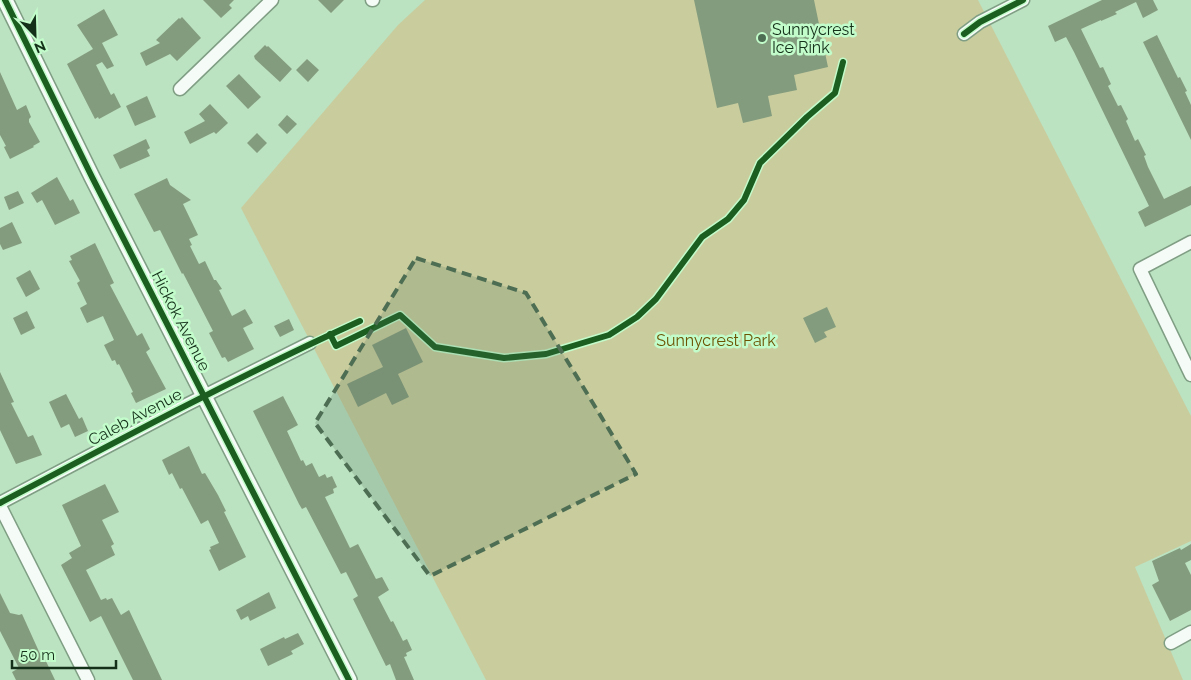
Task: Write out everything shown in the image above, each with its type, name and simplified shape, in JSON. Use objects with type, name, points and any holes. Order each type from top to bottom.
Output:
[{"type":"street","name":"Hickok Avenue","points":[[6,0],[92,177],[349,680]]},
{"type":"street","points":[[180,89],[272,0]]},
{"type":"street","points":[[964,34],[980,22],[1023,0]]},
{"type":"street","points":[[1191,242],[1140,269],[1191,375]]},
{"type":"street","name":"Caleb Avenue","points":[[0,505],[203,396],[310,343]]},
{"type":"street","points":[[0,505],[88,680]]},
{"type":"street","points":[[1170,642],[1191,632]]},
{"type":"highlighted area","points":[[416,258],[526,293],[636,474],[430,576],[315,423]]},
{"type":"green space","name":"Sunnycrest Park","points":[[425,0],[978,0],[1191,416],[1191,541],[1135,567],[1183,680],[486,680],[241,208],[398,25]]},
{"type":"building","points":[[203,0],[234,0],[229,5],[232,8],[221,18]]},
{"type":"building","points":[[318,0],[344,0],[331,13]]},
{"type":"building","name":"Sunnycrest Ice Rink","points":[[694,0],[814,0],[828,67],[794,75],[797,90],[768,96],[772,116],[743,123],[738,103],[717,108]]},
{"type":"building","points":[[1102,0],[1153,0],[1158,10],[1143,18],[1136,2],[1115,12],[1117,14],[1081,29],[1100,68],[1103,67],[1111,84],[1108,86],[1118,106],[1121,105],[1128,119],[1126,121],[1135,141],[1138,139],[1146,155],[1144,156],[1148,167],[1164,199],[1191,186],[1191,205],[1145,227],[1138,212],[1149,206],[1066,37],[1055,42],[1048,26]]},
{"type":"building","points":[[104,9],[118,35],[102,43],[114,66],[107,69],[102,62],[96,65],[111,95],[114,93],[121,107],[99,119],[98,117],[95,119],[67,64],[93,49],[77,25]]},
{"type":"building","points":[[182,17],[201,38],[177,61],[170,54],[146,66],[140,53],[160,43],[156,40]]},
{"type":"building","points":[[1157,35],[1178,78],[1180,77],[1187,91],[1185,92],[1191,105],[1191,140],[1143,42]]},
{"type":"building","points":[[265,45],[292,69],[280,82],[255,59],[254,56]]},
{"type":"building","points":[[307,59],[319,70],[308,82],[296,70]]},
{"type":"building","points":[[0,72],[17,110],[26,105],[31,117],[29,122],[40,142],[10,159],[0,135]]},
{"type":"building","points":[[239,74],[261,97],[248,109],[226,86]]},
{"type":"building","points":[[147,96],[156,117],[135,126],[126,106]]},
{"type":"building","points":[[210,104],[228,123],[216,134],[214,132],[190,144],[184,132],[205,121],[199,114]]},
{"type":"building","points":[[287,115],[297,124],[287,134],[278,125]]},
{"type":"building","points":[[257,133],[267,143],[257,153],[247,143]]},
{"type":"building","points":[[146,139],[150,148],[147,150],[150,156],[120,169],[113,155]]},
{"type":"building","points":[[57,177],[70,201],[73,199],[80,213],[55,225],[42,200],[37,203],[31,193]]},
{"type":"building","points":[[167,178],[170,185],[191,200],[183,204],[198,235],[189,239],[192,245],[190,246],[199,264],[205,261],[214,280],[222,289],[219,290],[232,316],[245,309],[253,323],[243,328],[254,349],[228,362],[225,357],[222,358],[209,333],[213,331],[160,230],[154,232],[134,194]]},
{"type":"building","points":[[18,191],[24,203],[9,210],[4,197]]},
{"type":"building","points":[[12,222],[22,243],[3,250],[0,244],[0,228]]},
{"type":"building","points":[[95,243],[114,283],[110,285],[137,336],[142,333],[150,349],[146,352],[166,389],[136,403],[131,393],[133,392],[119,364],[117,365],[115,360],[112,361],[104,345],[114,340],[103,316],[87,323],[80,308],[87,304],[77,283],[80,281],[69,261],[72,260],[70,256]]},
{"type":"building","points":[[30,270],[40,289],[26,297],[16,278]]},
{"type":"building","points":[[827,307],[836,327],[824,332],[827,337],[815,343],[803,318]]},
{"type":"building","points":[[27,311],[35,328],[21,335],[13,318]]},
{"type":"building","points":[[289,319],[294,330],[280,337],[274,326]]},
{"type":"building","points":[[406,328],[423,362],[398,374],[409,397],[392,405],[386,393],[358,407],[347,384],[383,367],[372,345]]},
{"type":"building","points":[[0,372],[14,402],[11,403],[28,437],[33,435],[42,455],[16,464],[0,430]]},
{"type":"building","points":[[66,394],[79,419],[82,417],[88,431],[75,437],[69,424],[61,428],[49,402]]},
{"type":"building","points":[[283,396],[298,425],[287,431],[301,461],[303,460],[306,466],[312,463],[319,477],[325,474],[327,478],[332,476],[337,487],[333,489],[334,493],[325,497],[350,548],[358,544],[376,579],[382,577],[389,590],[378,597],[403,641],[407,639],[412,650],[406,653],[407,656],[404,657],[414,680],[396,680],[390,664],[386,666],[353,599],[358,596],[346,572],[341,574],[306,507],[302,509],[299,504],[253,411]]},
{"type":"building","points":[[189,446],[202,474],[205,473],[218,495],[226,511],[224,512],[246,557],[219,571],[209,550],[211,549],[210,547],[219,543],[208,520],[201,524],[182,488],[180,489],[172,473],[169,475],[162,460]]},
{"type":"building","points":[[105,484],[119,512],[102,520],[114,544],[111,546],[115,555],[86,570],[101,600],[112,598],[121,615],[129,610],[162,680],[133,680],[101,616],[90,622],[61,565],[72,558],[69,553],[81,546],[62,505]]},
{"type":"building","points":[[1191,544],[1191,560],[1185,563],[1191,575],[1191,610],[1170,621],[1152,585],[1159,581],[1152,561],[1180,548],[1181,550]]},
{"type":"building","points":[[269,592],[276,608],[250,621],[248,616],[241,620],[236,610]]},
{"type":"building","points":[[0,593],[10,613],[22,614],[41,656],[43,655],[55,680],[16,680],[12,672],[19,668],[0,631]]},
{"type":"building","points":[[298,633],[304,644],[291,651],[293,654],[268,666],[260,649],[284,637],[285,639]]},
{"type":"cycle path","points":[[5,0],[92,177],[349,680]]},
{"type":"cycle path","points":[[964,34],[980,22],[1023,0]]},
{"type":"cycle path","points":[[330,334],[336,346],[400,315],[435,347],[504,358],[546,354],[609,335],[637,317],[656,299],[702,237],[728,219],[744,200],[760,163],[807,117],[835,93],[843,62]]},
{"type":"cycle path","points":[[0,503],[223,387],[360,321]]},
{"type":"place","name":"Sunnycrest Ice Rink","points":[[762,38]]}]
